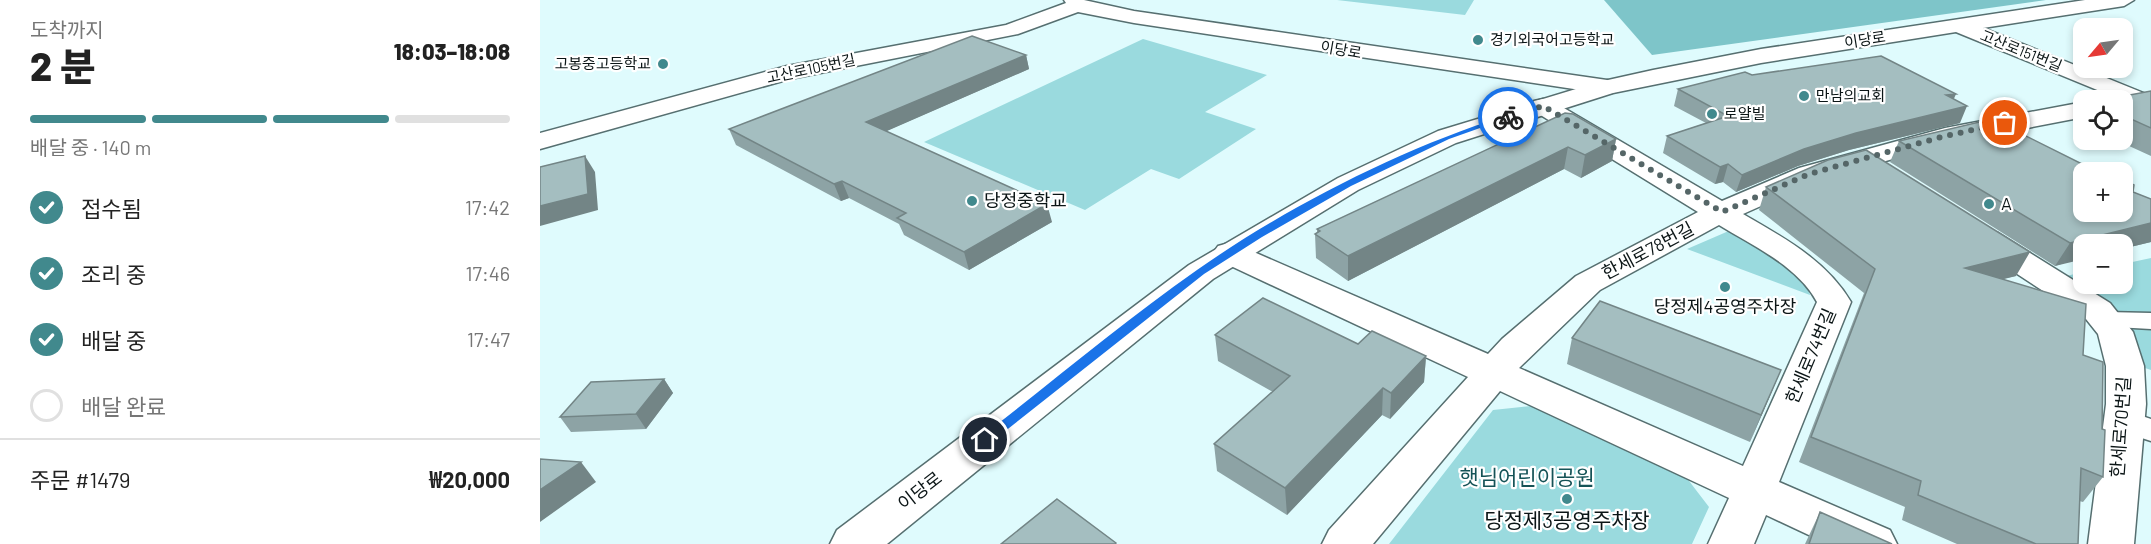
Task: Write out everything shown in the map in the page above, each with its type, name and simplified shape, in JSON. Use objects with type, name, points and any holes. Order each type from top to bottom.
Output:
[{"type":"street","name":"이당로","points":[[853,544],[1120,333],[1229,253],[1348,184],[1447,137],[1607,87],[1761,56],[2124,0]]},
{"type":"street","name":"이당로","points":[[1075,3],[1123,18],[1228,30],[1450,68],[1607,87]]},
{"type":"street","name":"고산로105번길","points":[[540,141],[591,129],[787,73],[1011,30],[1075,3]]},
{"type":"street","name":"고산로151번길","points":[[1958,26],[2140,101]]},
{"type":"street","points":[[1543,106],[1722,212]]},
{"type":"street","name":"한세로78번길","points":[[1345,544],[1492,372],[1564,302],[1588,283],[1644,251],[1722,212],[1809,174],[1860,158],[1984,127],[2073,111]]},
{"type":"street","points":[[1984,127],[2024,148]]},
{"type":"street","points":[[1860,158],[1899,183]]},
{"type":"street","name":"한세로74번길","points":[[1722,212],[1807,268],[1828,289],[1834,302],[1731,544]]},
{"type":"street","name":"한세로70번길","points":[[1958,221],[2098,311],[2115,332],[2138,426],[2111,544]]},
{"type":"street","points":[[1229,253],[1874,544]]},
{"type":"street","points":[[2106,320],[2151,321]]},
{"type":"green space","points":[[1337,0],[1474,0],[1465,15]]},
{"type":"green space","points":[[1143,39],[1267,75],[1205,112],[1256,129],[1179,179],[1151,169],[1085,210],[924,142]]},
{"type":"green space","points":[[1738,227],[1807,281],[1810,295],[1687,249]]},
{"type":"green space","points":[[2151,258],[2151,370],[2145,368],[2139,346],[2119,319],[2082,294],[2133,294],[2133,262]]},
{"type":"green space","points":[[2073,274],[2073,288],[2058,278]]},
{"type":"green space","name":"햇님어린이공원","points":[[1531,406],[1686,477],[1709,507],[1692,544],[1389,544],[1493,410]]},
{"type":"shaded area","points":[[1604,0],[2046,0],[1652,55]]},
{"type":"building","points":[[972,36],[1026,55],[866,122],[1047,204],[964,252],[897,218],[906,213],[842,181],[834,184],[729,129]]},
{"type":"building","points":[[1881,56],[1956,94],[1946,95],[1967,106],[1856,133],[1804,149],[1742,175],[1728,164],[1720,167],[1667,136],[1728,116],[1678,89],[1745,72],[1752,75]]},
{"type":"building","points":[[2151,91],[2151,128],[2133,120],[2133,94]]},
{"type":"building","points":[[1565,113],[1573,114],[1616,139],[1585,155],[1568,147],[1348,256],[1315,234],[1320,231],[1317,229]]},
{"type":"building","points":[[1992,119],[2078,162],[2073,162],[2073,222],[2133,222],[2133,192],[2151,199],[2151,223],[2106,234],[2073,234],[2073,242],[2070,243],[1899,141]]},
{"type":"building","points":[[1866,150],[2030,252],[1965,268],[2086,304],[2083,355],[2103,362],[2102,429],[2105,430],[2103,477],[2081,468],[2078,544],[2036,544],[1918,495],[1921,481],[1811,437],[1875,269],[1766,187],[1828,160]]},
{"type":"building","points":[[585,156],[588,194],[540,206],[540,167]]},
{"type":"building","points":[[1263,298],[1358,344],[1372,331],[1426,356],[1391,393],[1383,388],[1285,488],[1214,444],[1290,376],[1215,335]]},
{"type":"building","points":[[1600,301],[1781,370],[1761,415],[1572,338]]},
{"type":"building","points":[[664,379],[636,414],[560,417],[591,382]]},
{"type":"building","points":[[540,459],[581,462],[540,490]]},
{"type":"building","points":[[1057,499],[1116,543],[1001,544]]},
{"type":"building","points":[[1820,512],[1892,544],[1809,544]]},
{"type":"way so far","points":[[1508,117],[1543,106],[1722,212],[1809,174],[1860,158],[2005,123]]},
{"type":"place","name":"경기외국어고등학교","points":[[1478,40]]},
{"type":"place","name":"고봉중고등학교","points":[[663,64]]},
{"type":"place","name":"만남의교회","points":[[1804,96]]},
{"type":"place","name":"로얄빌","points":[[1712,114]]},
{"type":"place","name":"당정중학교","points":[[972,201]]},
{"type":"place","name":"A","points":[[1989,204]]},
{"type":"place","name":"당정제4공영주차장","points":[[1725,287]]},
{"type":"place","name":"당정제3공영주차장","points":[[1567,499]]},
{"type":"route","points":[[985,440],[1201,272],[1259,235],[1348,184],[1447,137],[1508,117]]}]
